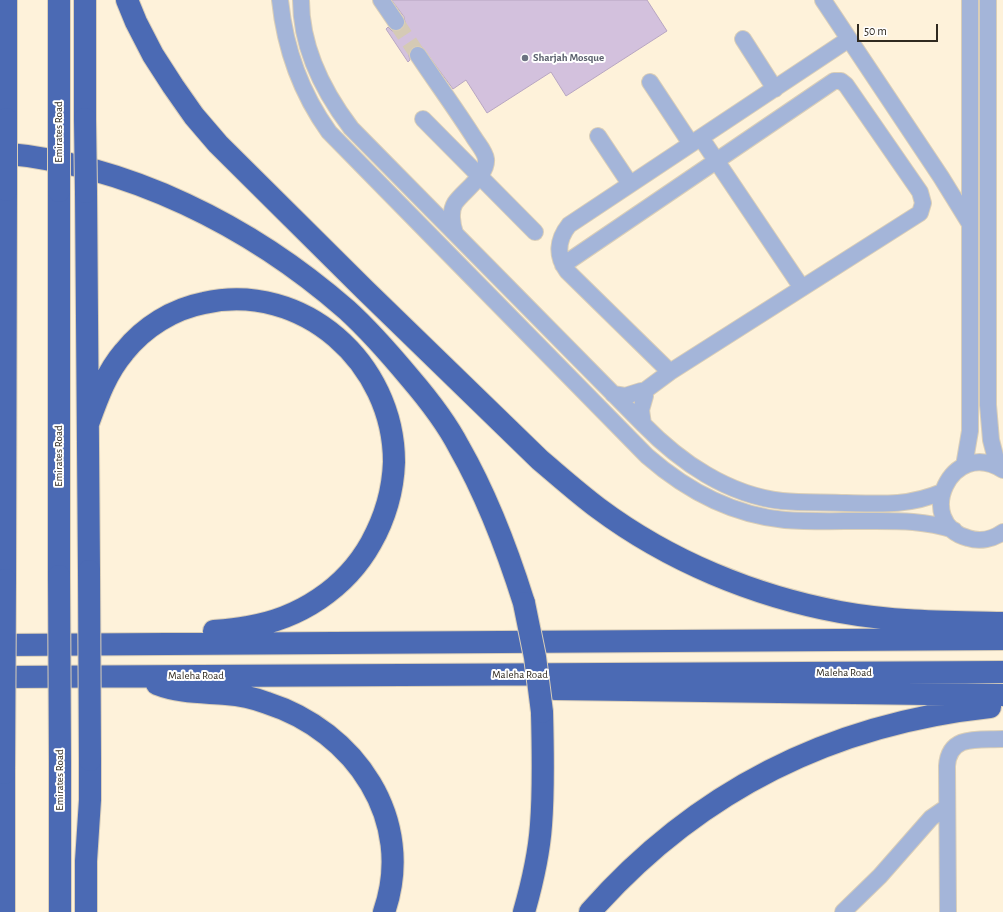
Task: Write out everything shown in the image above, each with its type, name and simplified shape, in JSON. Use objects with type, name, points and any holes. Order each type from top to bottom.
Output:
[{"type":"highway","points":[[4,912],[6,0]]},
{"type":"highway","name":"Emirates Road","points":[[59,0],[60,912]]},
{"type":"highway","points":[[85,0],[90,760],[90,800],[86,861],[86,912]]},
{"type":"highway","points":[[127,0],[136,22],[153,55],[172,86],[194,116],[218,144],[365,290],[540,460],[599,508],[630,530],[698,566],[733,582],[783,598],[841,612],[877,617],[914,621],[1003,623]]},
{"type":"highway","points":[[0,153],[20,155],[84,167],[145,186],[204,213],[255,241],[303,274],[348,311],[389,352],[426,397],[458,445],[496,522],[524,603],[535,657],[542,712],[543,770],[541,827],[535,865],[524,912]]},
{"type":"highway","points":[[88,424],[110,370],[123,352],[138,336],[175,312],[195,304],[239,298],[260,300],[282,306],[302,314],[321,325],[337,337],[354,354],[376,386],[387,414],[392,438],[394,462],[392,480],[386,509],[378,531],[366,552],[352,571],[335,588],[315,602],[272,622],[248,627],[168,634],[116,644]]},
{"type":"highway","points":[[0,645],[1003,639]]},
{"type":"highway","name":"Maleha Road","points":[[0,677],[1003,672]]},
{"type":"highway","points":[[350,676],[452,687],[1003,695]]},
{"type":"highway","points":[[137,677],[191,693],[226,694],[267,702],[287,710],[305,720],[323,731],[339,744],[354,759],[367,776],[387,822],[392,856],[389,889],[384,912]]},
{"type":"highway","points":[[590,912],[625,875],[668,837],[736,789],[782,765],[852,736],[901,721],[968,709],[1003,705]]},
{"type":"highway","points":[[90,800],[97,894],[100,912]]},
{"type":"street","points":[[280,0],[284,28],[294,65],[303,89],[313,108],[329,132],[647,456],[676,479],[708,498],[735,509],[771,518],[799,520],[909,521],[934,524],[954,530],[966,538],[980,540],[993,537],[1003,532]]},
{"type":"street","points":[[301,0],[303,24],[312,59],[333,102],[351,128],[671,451],[700,471],[736,488],[782,501],[893,504],[921,500],[942,492]]},
{"type":"street","points":[[381,0],[396,22]]},
{"type":"street","points":[[823,0],[970,224]]},
{"type":"street","points":[[964,466],[970,431],[970,0]]},
{"type":"street","points":[[988,0],[988,411],[991,440],[1000,469]]},
{"type":"street","points":[[743,39],[775,89]]},
{"type":"street","points":[[670,372],[573,277],[563,265],[559,255],[559,249],[565,230],[569,225],[849,39]]},
{"type":"street","points":[[418,55],[484,154],[486,164],[483,172],[455,204],[452,221],[455,233]]},
{"type":"street","points":[[563,265],[832,82],[838,80],[846,85],[920,192],[923,203],[920,213],[670,372],[643,392],[625,396],[613,394]]},
{"type":"street","points":[[650,82],[696,141],[716,161],[802,288]]},
{"type":"street","points":[[423,119],[535,232]]},
{"type":"street","points":[[598,136],[630,184]]},
{"type":"street","points":[[941,178],[948,183],[956,185],[970,179]]},
{"type":"street","points":[[411,216],[426,205],[455,204]]},
{"type":"street","points":[[457,263],[469,248]]},
{"type":"street","points":[[643,392],[645,396],[642,410],[643,424]]},
{"type":"street","points":[[954,530],[945,519],[941,506],[942,492],[948,479],[952,474],[970,464],[984,463],[1000,469]]},
{"type":"street","points":[[948,912],[947,761],[958,744],[968,740],[1003,739]]},
{"type":"street","points":[[843,912],[880,876],[931,818],[947,807]]},
{"type":"building","name":"Sharjah Mosque","points":[[392,0],[647,0],[667,31],[566,96],[551,72],[487,113],[466,80],[453,89],[422,47],[412,47],[409,51],[410,60],[408,62],[386,29],[388,27],[392,31],[397,31],[402,30],[405,26],[404,17]]},
{"type":"tunnel","points":[[396,22],[418,55]]},
{"type":"place","name":"Sharjah Mosque","points":[[525,58]]}]
